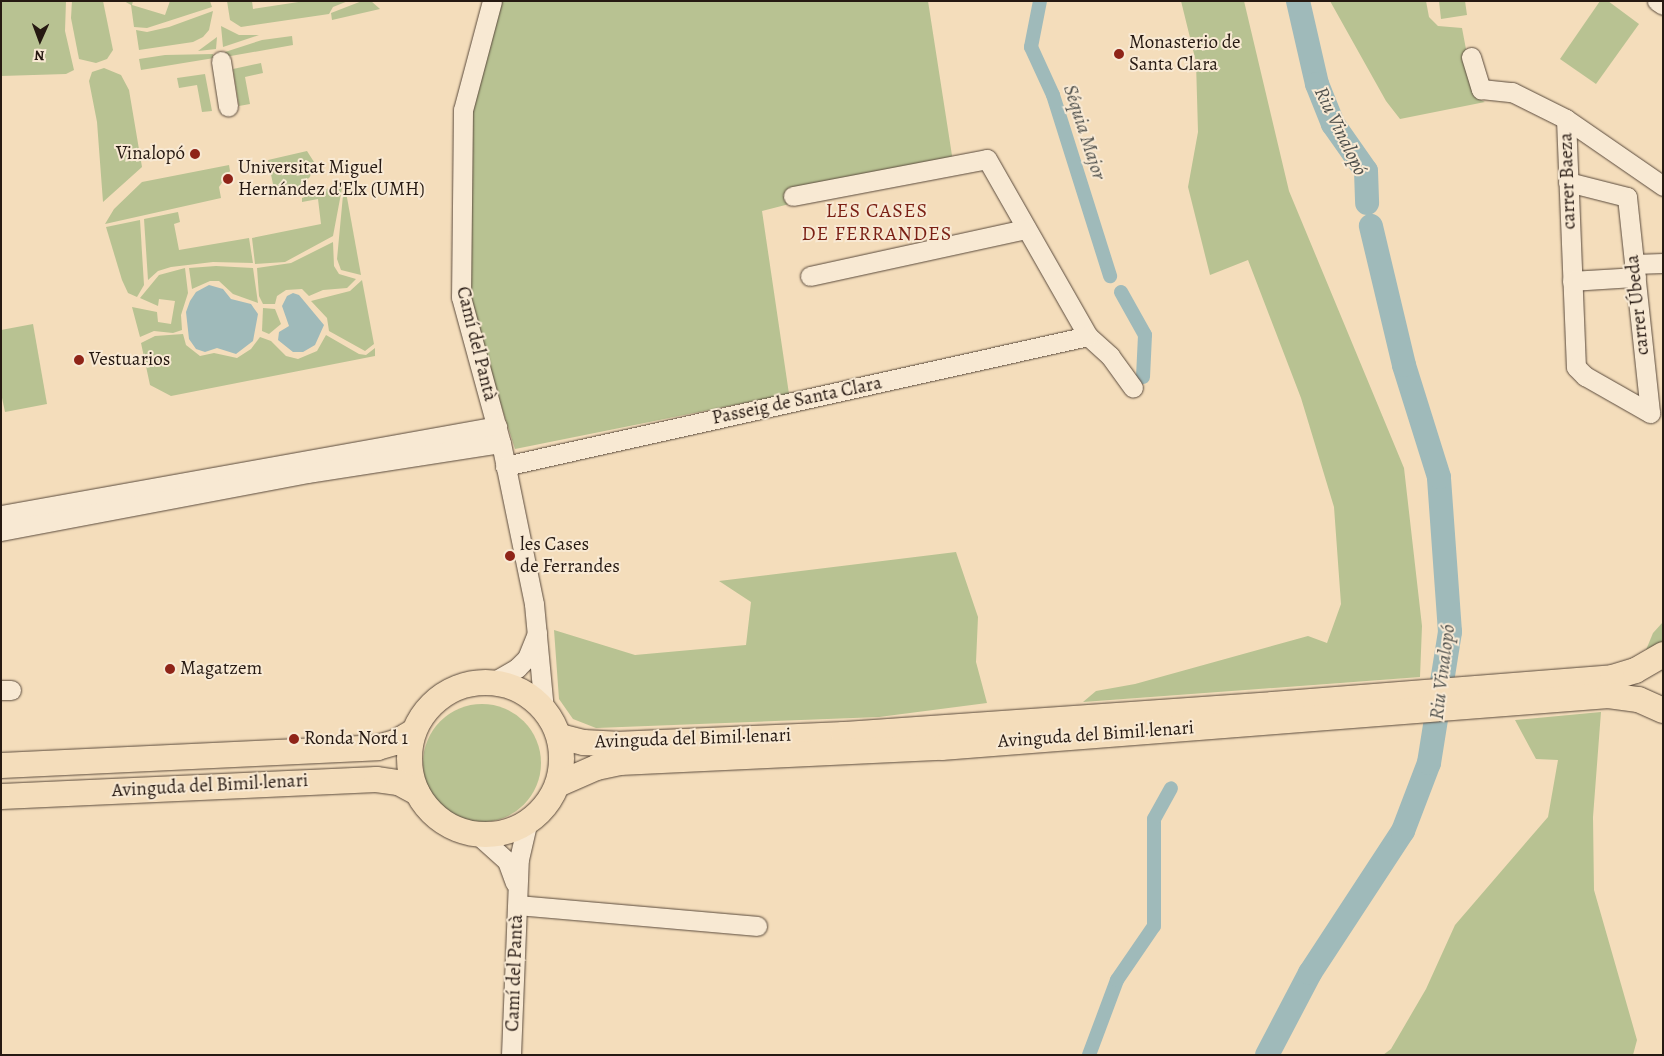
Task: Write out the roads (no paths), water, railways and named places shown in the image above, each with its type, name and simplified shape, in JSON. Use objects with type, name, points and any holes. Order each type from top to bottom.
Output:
[{"type":"main road","name":"Avinguda del Bimil·lenari","points":[[557,784],[596,767],[618,762],[853,752],[1272,713],[1612,677],[1635,670],[1663,654]]},
{"type":"main road","points":[[494,682],[521,690],[544,709],[559,736],[562,760],[557,784],[550,799],[528,821],[508,831],[477,834],[443,821],[427,808],[416,792],[408,757],[413,731],[426,710],[441,695],[467,683],[494,682]]},
{"type":"main road","name":"Avinguda del Bimil·lenari","points":[[559,736],[583,742],[616,744],[1608,695],[1638,700],[1663,710]]},
{"type":"main road","name":"Avinguda del Bimil·lenari","points":[[1,765],[377,748],[395,742],[413,731]]},
{"type":"main road","name":"Avinguda del Bimil·lenari","points":[[1,796],[376,779],[398,782],[416,792]]},
{"type":"street","name":"Camí del Pantà","points":[[492,1],[463,110],[459,247],[461,297],[499,434],[538,627],[544,709]]},
{"type":"street","points":[[1657,1],[1663,6]]},
{"type":"street","name":"carrer Baeza","points":[[1471,57],[1481,89],[1512,92],[1566,119],[1576,368],[1585,376],[1656,411]]},
{"type":"street","points":[[221,61],[228,106]]},
{"type":"street","points":[[1566,119],[1663,186]]},
{"type":"street","points":[[794,196],[987,159],[1088,336],[1110,356],[1132,388]]},
{"type":"street","name":"carrer Úbeda","points":[[1568,182],[1627,197],[1635,271],[1656,411]]},
{"type":"street","points":[[810,276],[1026,228]]},
{"type":"street","points":[[1572,281],[1635,271],[1663,263]]},
{"type":"street","name":"Passeig de Santa Clara","points":[[505,466],[1088,336]]},
{"type":"street","points":[[1,515],[499,434]]},
{"type":"street","points":[[1,531],[307,473],[499,434]]},
{"type":"street","points":[[494,682],[527,658],[538,627]]},
{"type":"street","name":"Camí del Pantà","points":[[511,1055],[519,859],[528,821]]},
{"type":"street","name":"Camí del Pantà","points":[[477,834],[508,861],[518,898]]},
{"type":"street","points":[[518,898],[756,926]]},
{"type":"water","points":[[209,285],[223,289],[231,299],[251,304],[258,314],[253,341],[236,354],[217,348],[205,352],[196,349],[189,339],[186,312],[190,301],[196,292]]},
{"type":"water","points":[[293,293],[299,295],[324,325],[315,345],[303,352],[293,352],[278,340],[279,332],[289,326],[282,306],[287,296]]},
{"type":"waterway","name":"Séquia Major","points":[[1040,1],[1031,47],[1053,95],[1110,276]]},
{"type":"waterway","name":"Riu Vinalopó","points":[[1298,1],[1317,84],[1333,124],[1366,171],[1367,203]]},
{"type":"waterway","name":"Riu Vinalopó","points":[[1267,1055],[1310,973],[1403,831],[1429,763],[1450,632],[1439,477],[1404,365],[1371,226]]},
{"type":"waterway","name":"Séquia Major","points":[[1121,292],[1145,335],[1143,377]]},
{"type":"waterway","name":"Séquia Major","points":[[1089,1055],[1117,980],[1154,926],[1154,819],[1171,788]]},
{"type":"place","name":"Monasterio de Santa Clara","points":[[1119,54]]},
{"type":"place","name":"Vinalopó","points":[[195,154]]},
{"type":"place","name":"Universitat Miguel Hernández d'Elx (UMH)","points":[[228,179]]},
{"type":"place","name":"Vestuarios","points":[[79,360]]},
{"type":"place","name":"les Cases de Ferrandes","points":[[510,556]]},
{"type":"place","name":"Magatzem","points":[[170,669]]},
{"type":"place","name":"Ronda Nord 1","points":[[294,739]]},
{"type":"district","name":"LES CASES DE FERRANDES","points":[[877,222]]}]
